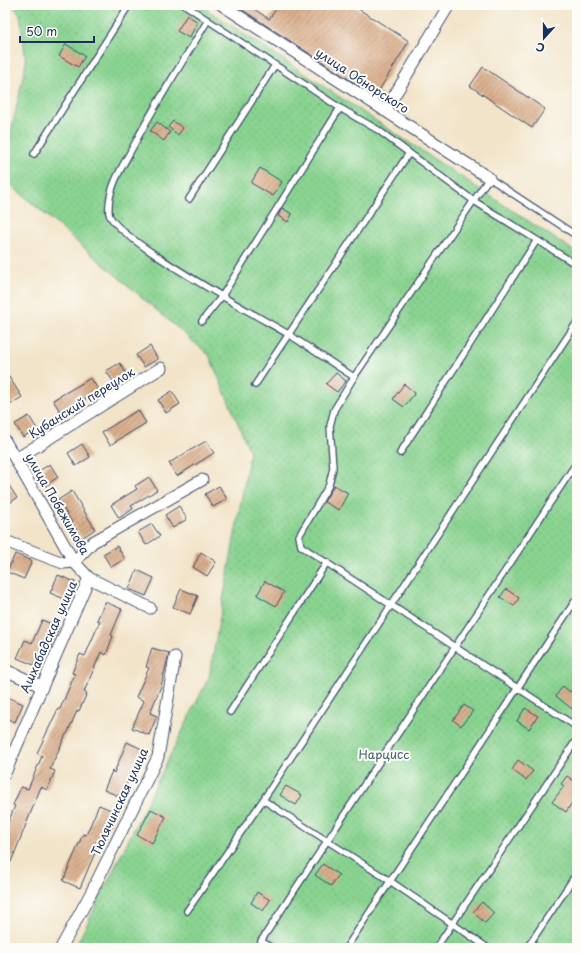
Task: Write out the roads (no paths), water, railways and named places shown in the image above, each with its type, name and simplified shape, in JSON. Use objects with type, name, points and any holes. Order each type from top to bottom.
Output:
[{"type":"street","name":"улица Обнорского","points":[[222,5],[489,178]]},
{"type":"street","points":[[385,111],[449,5]]},
{"type":"street","name":"Кубанский переулок","points":[[16,459],[161,368]]},
{"type":"street","name":"улица Побежимова","points":[[5,441],[74,562],[88,578]]},
{"type":"street","points":[[5,541],[63,563],[74,562],[93,542],[202,480]]},
{"type":"street","points":[[88,578],[150,608]]},
{"type":"street","name":"Ашхабадская улица","points":[[5,773],[88,578]]},
{"type":"street","name":"Тюлячинская улица","points":[[61,948],[158,757],[175,657]]},
{"type":"street","points":[[5,670],[41,686]]},
{"type":"lane","points":[[34,154],[129,5]]},
{"type":"lane","points":[[185,5],[340,108],[378,130],[474,201],[577,265]]},
{"type":"lane","points":[[208,20],[151,112],[116,179],[109,200],[109,215],[120,229],[183,273],[288,334],[354,377]]},
{"type":"lane","points":[[189,199],[275,65]]},
{"type":"lane","points":[[202,321],[222,296],[340,108]]},
{"type":"lane","points":[[255,385],[409,153]]},
{"type":"lane","points":[[577,236],[489,178],[354,377],[334,410],[330,426],[333,468],[329,485],[299,536],[301,546],[455,645],[577,727]]},
{"type":"lane","points":[[400,454],[537,240]]},
{"type":"lane","points":[[187,911],[263,800],[577,322]]},
{"type":"lane","points":[[272,948],[261,941],[326,840],[577,462]]},
{"type":"lane","points":[[230,712],[327,562]]},
{"type":"lane","points":[[346,948],[577,598]]},
{"type":"lane","points":[[436,948],[577,739]]},
{"type":"lane","points":[[263,800],[390,881],[488,948]]},
{"type":"lane","points":[[527,948],[577,873]]},
{"type":"park label","name":"Нарцисс","points":[[384,755]]}]
